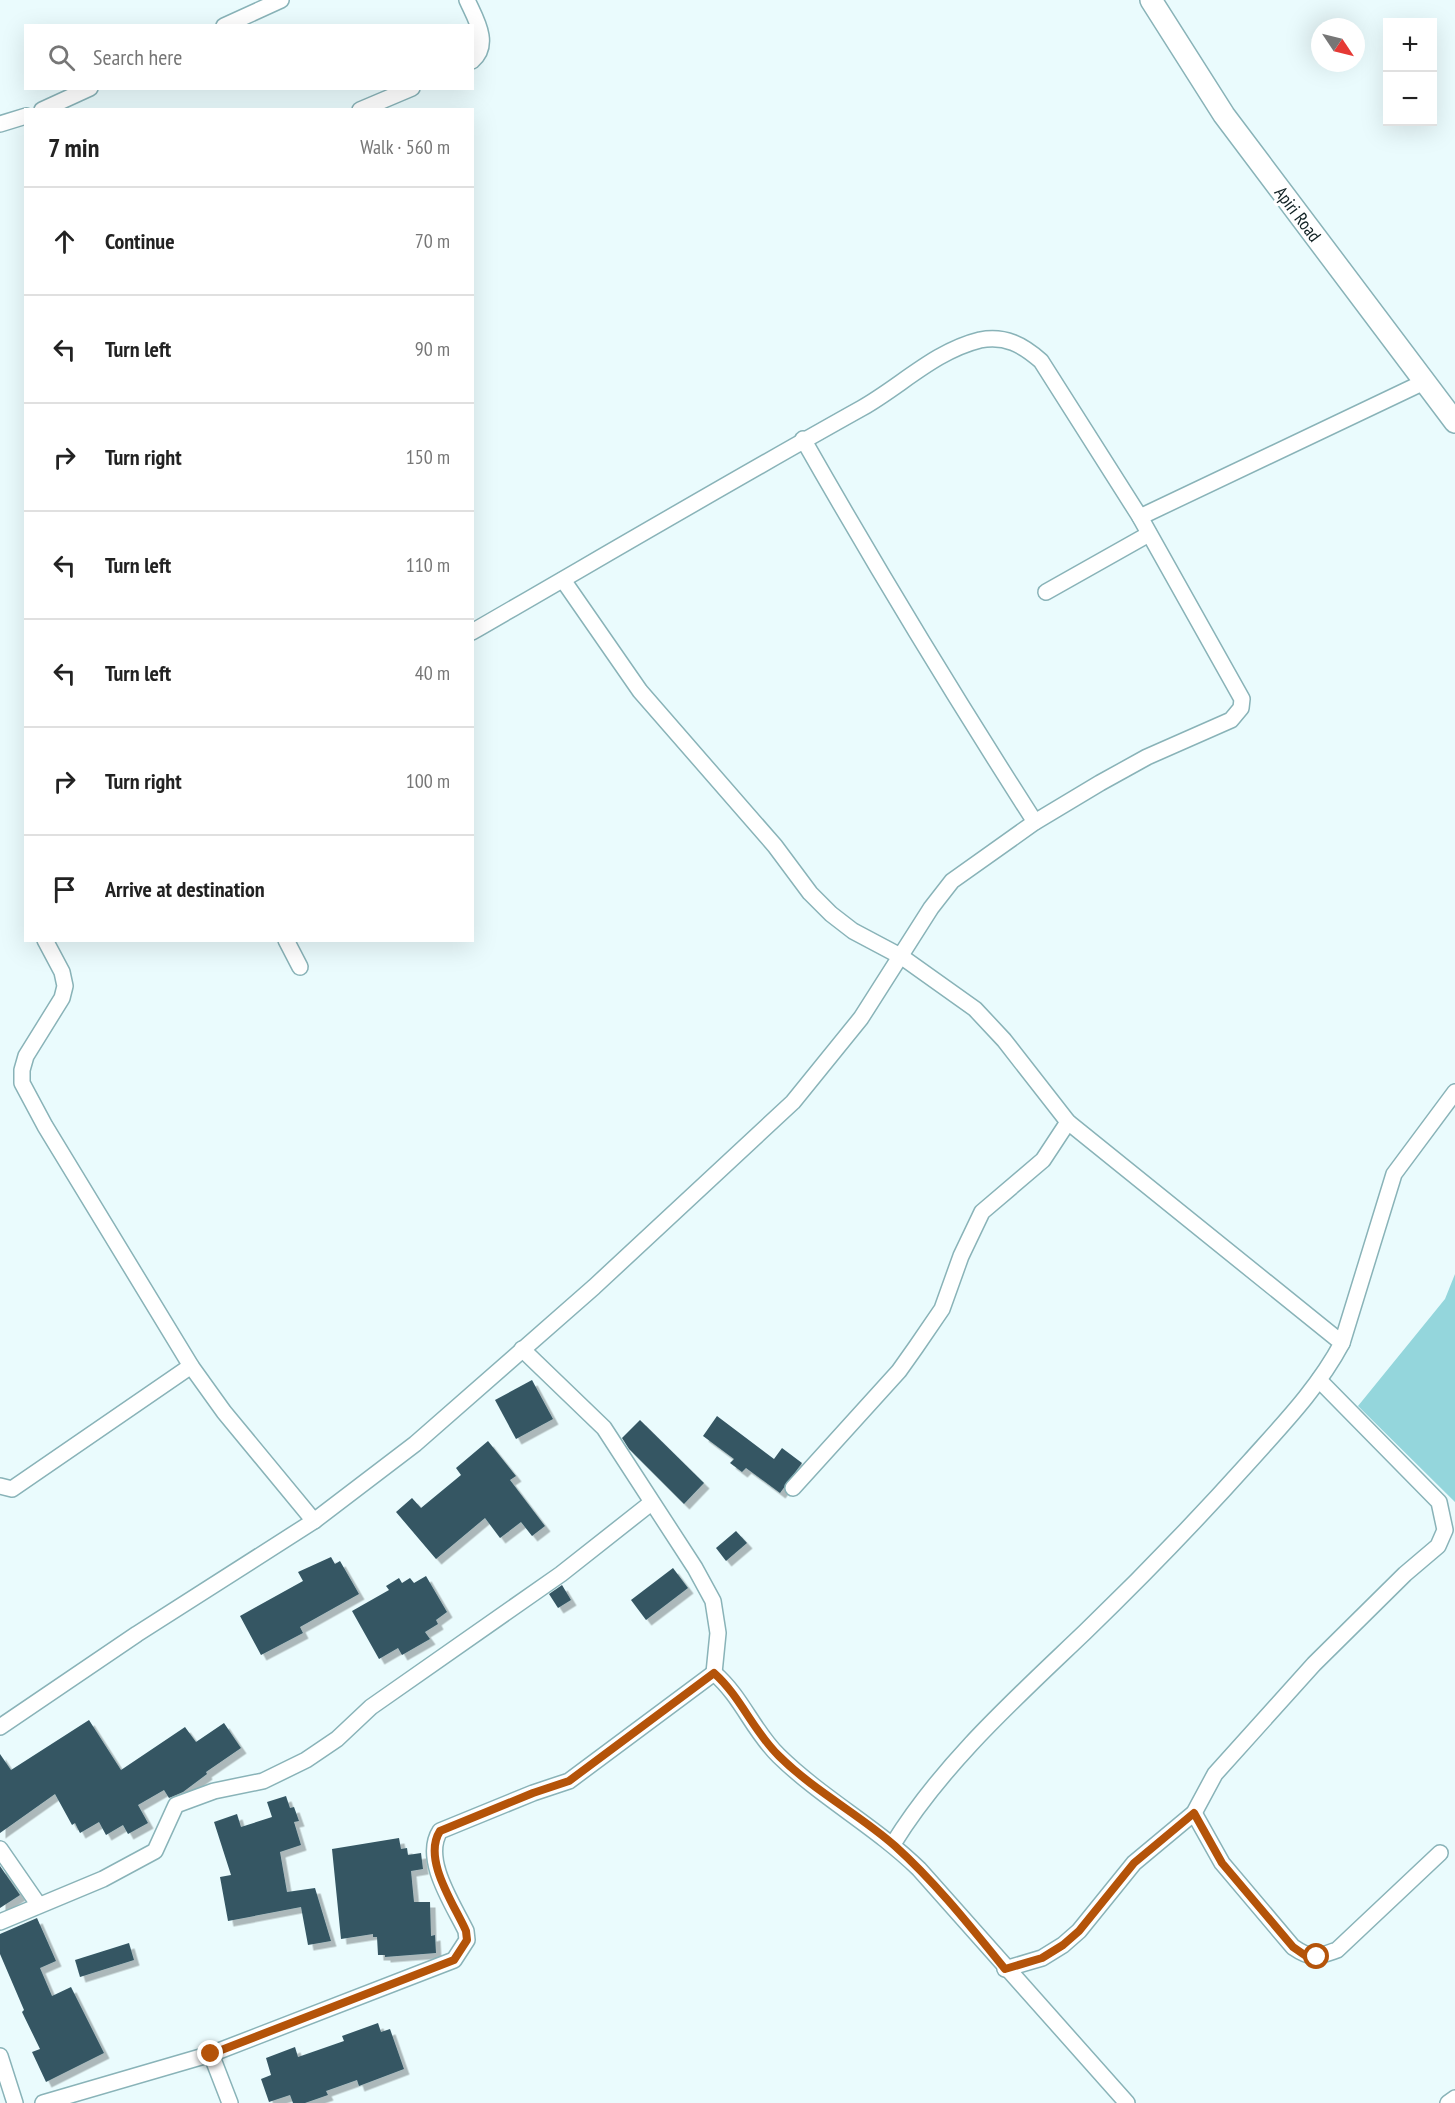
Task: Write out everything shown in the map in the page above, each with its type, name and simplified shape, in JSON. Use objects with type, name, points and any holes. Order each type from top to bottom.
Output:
[{"type":"street","points":[[228,24],[281,0]]},
{"type":"street","points":[[467,0],[482,38],[481,49],[474,58]]},
{"type":"street","name":"Apiri Road","points":[[1151,0],[1224,115],[1455,422]]},
{"type":"street","points":[[46,108],[86,90]]},
{"type":"street","points":[[365,108],[407,90]]},
{"type":"street","points":[[0,124],[24,117]]},
{"type":"street","points":[[0,1727],[136,1634],[314,1521],[415,1444],[603,1279],[793,1102],[861,1018],[902,957],[931,908],[952,881],[1035,822],[1147,757],[1231,720],[1241,708],[1240,690],[1140,517],[1041,361],[1024,346],[997,338],[980,340],[951,350],[878,399],[803,439],[474,631]]},
{"type":"street","points":[[1140,517],[1424,382]]},
{"type":"street","points":[[803,439],[929,657],[1035,822]]},
{"type":"street","points":[[1046,592],[1149,534]]},
{"type":"street","points":[[563,580],[640,691],[775,846],[810,893],[853,931],[902,957],[975,1009],[1004,1040],[1068,1122],[1342,1343]]},
{"type":"street","points":[[46,942],[62,972],[65,986],[62,998],[26,1056],[22,1070],[22,1083],[45,1126],[191,1366],[224,1412],[314,1521]]},
{"type":"street","points":[[287,942],[300,967]]},
{"type":"street","points":[[893,1844],[913,1812],[1000,1714],[1181,1536],[1319,1380],[1342,1343],[1394,1174],[1455,1092]]},
{"type":"street","points":[[793,1488],[899,1371],[916,1347],[942,1309],[961,1256],[982,1212],[1043,1160],[1068,1122]]},
{"type":"street","points":[[43,2103],[211,2054],[454,1960],[467,1940],[466,1931],[433,1860],[434,1840],[440,1831],[533,1793],[569,1781],[714,1673],[718,1633],[713,1600],[695,1568],[604,1428],[522,1349]]},
{"type":"street","points":[[0,1486],[12,1490],[191,1366]]},
{"type":"street","points":[[1005,1969],[1042,1958],[1063,1945],[1079,1931],[1134,1863],[1194,1813],[1215,1774],[1314,1664],[1405,1574],[1438,1546],[1445,1530],[1439,1502],[1319,1380]]},
{"type":"street","points":[[0,1922],[38,1904],[103,1879],[155,1851],[176,1805],[214,1791],[263,1781],[306,1760],[337,1738],[371,1707],[561,1574],[651,1503]]},
{"type":"street","points":[[714,1673],[738,1699],[763,1739],[780,1757],[829,1798],[893,1844],[953,1904],[1005,1969],[1127,2103]]},
{"type":"street","points":[[1194,1813],[1222,1863],[1293,1947],[1306,1956],[1317,1957],[1337,1950],[1440,1853]]},
{"type":"street","points":[[0,1849],[38,1904]]},
{"type":"street","points":[[211,2054],[230,2103]]},
{"type":"street","points":[[0,2056],[15,2103]]},
{"type":"street","points":[[1448,2103],[1455,2098]]},
{"type":"shaded area","points":[[1455,1274],[1455,1502],[1358,1406],[1445,1299]]},
{"type":"building","points":[[532,1380],[553,1419],[516,1439],[495,1400]]},
{"type":"building","points":[[717,1416],[774,1459],[782,1448],[802,1463],[780,1493],[746,1468],[742,1472],[730,1463],[734,1459],[703,1436]]},
{"type":"building","points":[[640,1420],[704,1483],[684,1504],[629,1449],[622,1438]]},
{"type":"building","points":[[488,1441],[516,1476],[510,1480],[545,1526],[532,1536],[521,1522],[500,1538],[485,1518],[436,1559],[396,1512],[412,1498],[421,1508],[461,1475],[456,1468]]},
{"type":"building","points":[[736,1531],[747,1543],[726,1561],[716,1548]]},
{"type":"building","points":[[331,1557],[335,1564],[340,1561],[359,1594],[300,1627],[303,1633],[261,1655],[240,1616],[303,1581],[298,1572]]},
{"type":"building","points":[[673,1568],[688,1588],[646,1620],[631,1600]]},
{"type":"building","points":[[426,1576],[447,1612],[436,1620],[438,1624],[425,1632],[430,1639],[402,1655],[398,1648],[379,1659],[352,1611],[389,1590],[386,1586],[399,1578],[402,1583],[410,1578],[414,1583]]},
{"type":"building","points":[[562,1585],[571,1600],[558,1608],[549,1594]]},
{"type":"building","points":[[89,1720],[121,1770],[185,1727],[196,1742],[224,1723],[241,1748],[206,1772],[207,1774],[183,1792],[169,1798],[164,1790],[138,1805],[148,1823],[128,1834],[123,1825],[106,1835],[99,1822],[80,1833],[75,1823],[72,1825],[55,1794],[0,1833],[0,1754],[11,1770]]},
{"type":"building","points":[[286,1796],[290,1808],[294,1807],[299,1821],[294,1822],[301,1845],[280,1852],[287,1892],[315,1888],[331,1941],[308,1945],[301,1907],[228,1921],[220,1877],[231,1875],[214,1822],[237,1814],[241,1827],[272,1817],[267,1802]]},
{"type":"building","points":[[399,1838],[401,1849],[407,1848],[408,1855],[421,1853],[423,1869],[411,1871],[414,1902],[430,1902],[431,1936],[435,1935],[436,1953],[385,1957],[385,1955],[378,1955],[377,1937],[373,1937],[373,1934],[341,1939],[332,1849]]},
{"type":"building","points":[[0,1866],[20,1895],[0,1908]]},
{"type":"building","points":[[37,1918],[56,1961],[40,1968],[52,1996],[71,1987],[104,2053],[46,2082],[32,2052],[40,2049],[22,2012],[24,2010],[0,1954],[0,1934]]},
{"type":"building","points":[[129,1943],[134,1960],[80,1977],[75,1960]]},
{"type":"building","points":[[378,2023],[381,2032],[390,2029],[404,2069],[359,2086],[357,2080],[326,2091],[328,2095],[305,2103],[293,2103],[290,2095],[269,2102],[261,2079],[271,2075],[266,2058],[295,2047],[298,2057],[344,2041],[342,2036]]},
{"type":"route","points":[[211,2054],[454,1960],[467,1940],[466,1931],[433,1860],[434,1840],[440,1831],[533,1793],[569,1781],[714,1673],[738,1699],[763,1739],[780,1757],[829,1798],[893,1844],[953,1904],[1005,1969],[1042,1958],[1063,1945],[1079,1931],[1134,1863],[1146,1851],[1159,1845],[1194,1813],[1222,1863],[1293,1947],[1306,1956],[1317,1957]]}]
